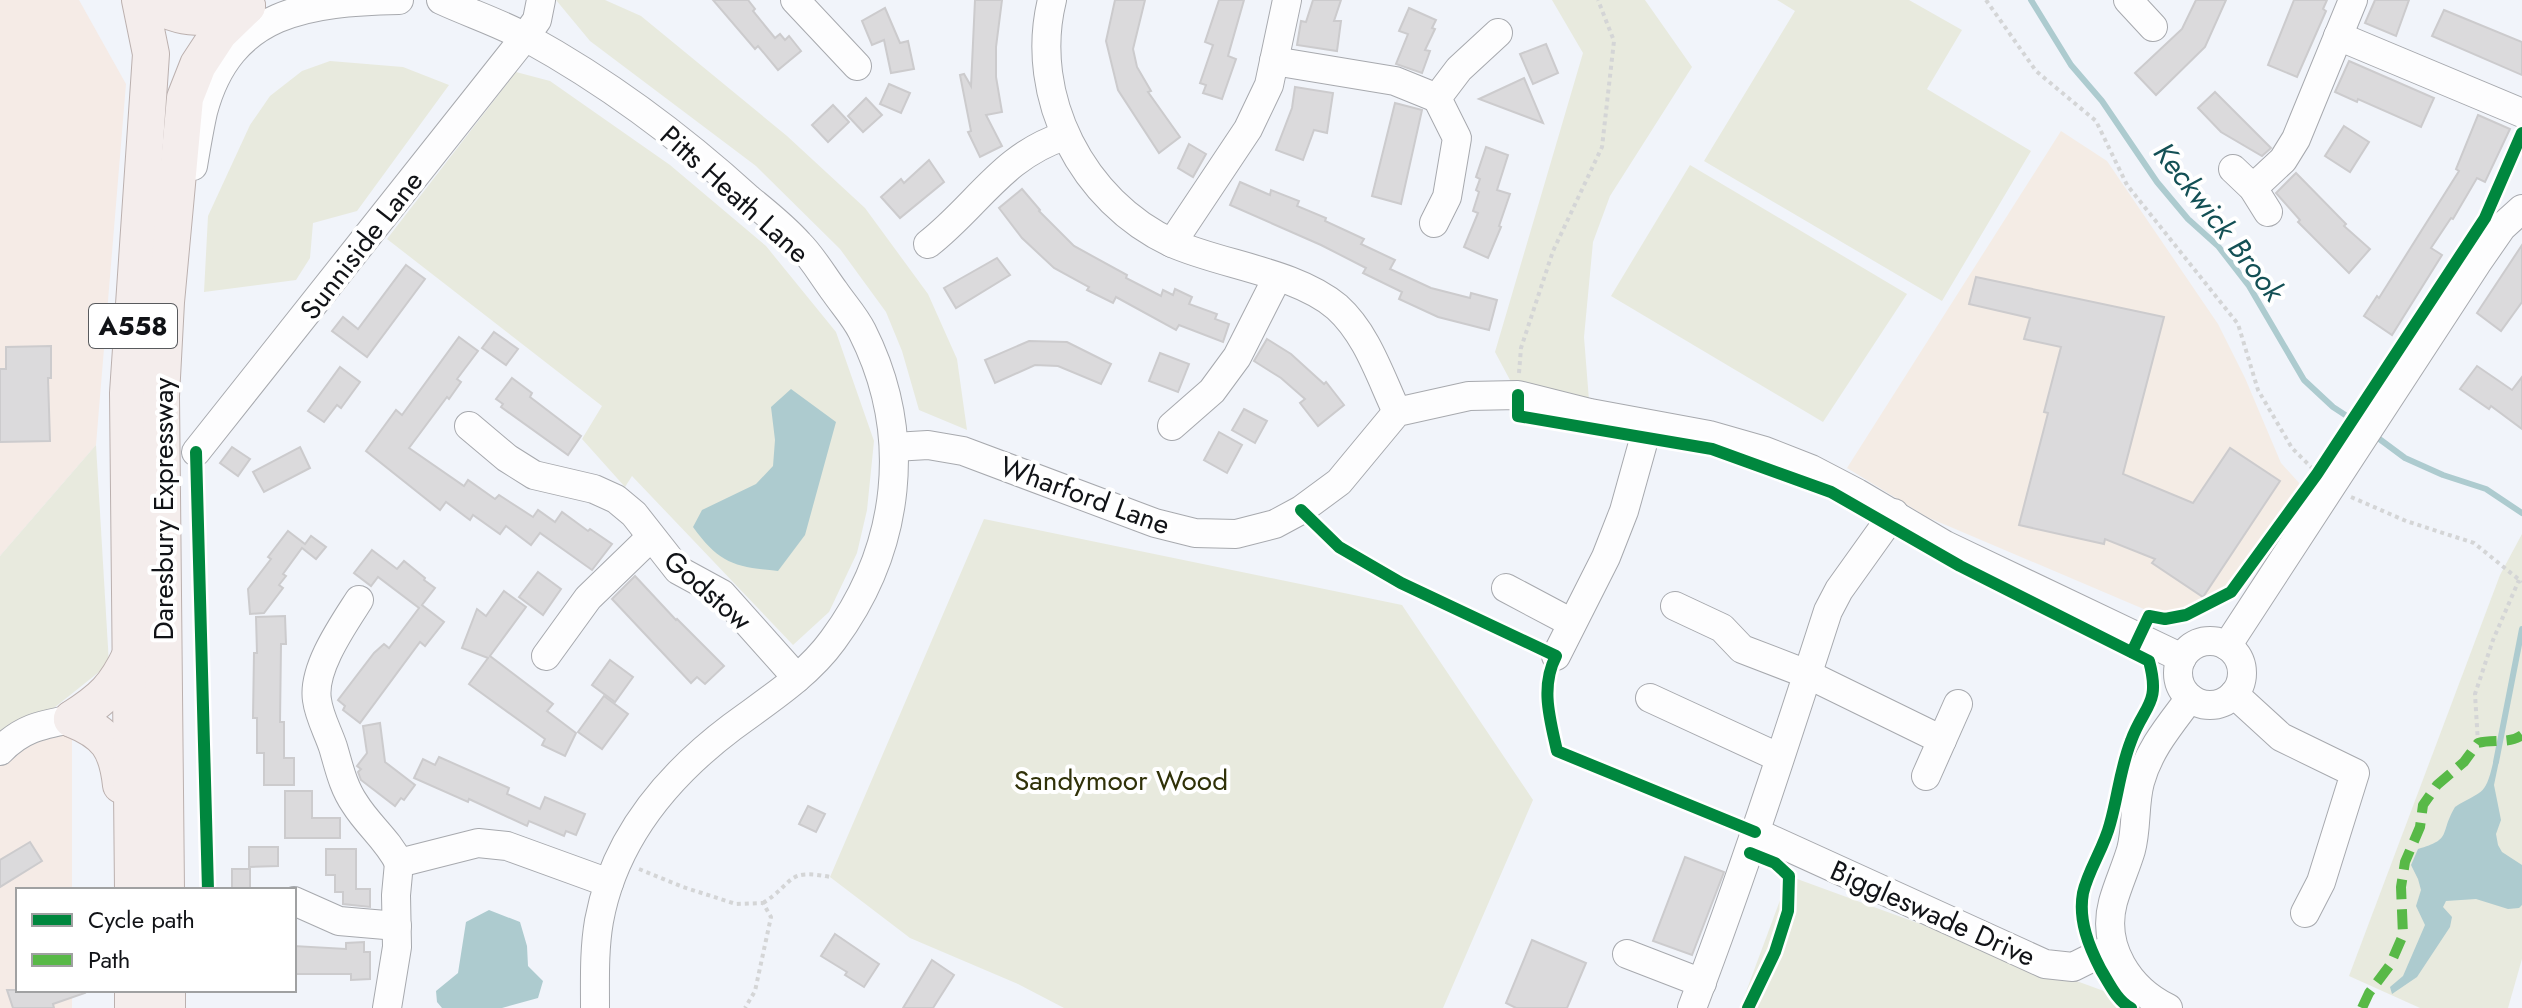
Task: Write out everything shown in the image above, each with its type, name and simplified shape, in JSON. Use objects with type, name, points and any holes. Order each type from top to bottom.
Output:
[{"type":"main road","name":"Daresbury Expressway","points":[[132,888],[128,393],[151,54],[140,0]]},
{"type":"main road","name":"A558","points":[[146,0],[164,11],[191,18],[220,16],[251,3]]},
{"type":"main road","name":"Daresbury Expressway","points":[[166,888],[161,396],[166,302],[185,98],[198,65],[219,33],[251,3]]},
{"type":"main road","points":[[72,719],[102,700],[119,680],[132,653]]},
{"type":"main road","points":[[72,719],[90,726],[115,751],[132,888]]},
{"type":"street","points":[[166,302],[204,110],[216,78],[229,57],[246,37],[272,19],[307,7],[351,1],[399,0]]},
{"type":"street","name":"Pitts Heath Lane","points":[[441,0],[525,37],[593,78],[655,121],[722,174],[800,244],[861,328],[882,381],[894,447],[893,500],[881,554],[858,605],[830,645],[797,678],[679,771],[646,810],[613,871],[599,921],[595,1008]]},
{"type":"street","name":"Sunniside Lane","points":[[196,452],[525,37],[537,20],[541,0]]},
{"type":"street","points":[[795,0],[857,66]]},
{"type":"street","points":[[1052,0],[1047,20],[1049,77],[1065,136],[1079,163],[1101,191],[1132,218],[1172,243],[1308,289],[1335,306],[1355,326],[1397,412],[1469,396],[1518,395],[1648,425],[1709,435],[1765,451],[1811,469],[1894,513],[1945,545],[2182,658]]},
{"type":"street","points":[[1172,243],[1248,129],[1269,85],[1287,0]]},
{"type":"street","points":[[2128,0],[2153,27]]},
{"type":"street","points":[[2268,212],[2243,178],[2283,160],[2296,139],[2353,0]]},
{"type":"street","points":[[1437,98],[1459,69],[1498,33]]},
{"type":"street","points":[[2338,36],[2522,113]]},
{"type":"street","points":[[1274,61],[1395,81],[1437,98],[1457,138],[1447,197],[1434,223]]},
{"type":"street","points":[[928,244],[955,224],[1006,168],[1041,143],[1065,136]]},
{"type":"street","points":[[2227,646],[2324,476],[2390,394],[2502,227],[2522,209]]},
{"type":"street","points":[[1172,426],[1212,391],[1237,357],[1277,278]]},
{"type":"street","name":"Wharford Lane","points":[[894,447],[928,445],[963,451],[1155,523],[1195,533],[1236,534],[1275,524],[1301,510],[1339,482],[1397,412]]},
{"type":"street","points":[[1556,656],[1606,557],[1624,511],[1648,425]]},
{"type":"street","name":"Godstow","points":[[469,426],[507,458],[534,475],[594,489],[616,499],[634,514],[678,570],[722,594],[797,678]]},
{"type":"street","points":[[1627,954],[1697,996],[1746,865],[1778,757],[1828,611],[1839,590],[1894,513]]},
{"type":"street","name":"Godstow","points":[[546,656],[588,598],[651,537]]},
{"type":"street","points":[[1506,588],[1572,623]]},
{"type":"street","points":[[359,600],[325,662],[318,682],[317,701],[344,784],[355,805],[393,851],[399,863],[397,947],[387,1008]]},
{"type":"street","points":[[1675,606],[1722,628],[1742,649],[1807,674],[1942,740]]},
{"type":"street","points":[[2207,641],[2227,646],[2240,663],[2242,674],[2234,694],[2218,704],[2199,703],[2190,698],[2180,684],[2182,658],[2188,650],[2207,641]]},
{"type":"street","points":[[2234,694],[2281,737],[2355,773],[2321,882],[2305,913]]},
{"type":"street","points":[[1650,698],[1778,757]]},
{"type":"street","points":[[2168,1008],[2147,998],[2129,979],[2113,947],[2112,906],[2132,847],[2139,783],[2154,745],[2190,698]]},
{"type":"street","points":[[1926,776],[1958,704]]},
{"type":"street","points":[[4,736],[72,719]]},
{"type":"street","name":"Biggleswade Drive","points":[[1755,832],[2045,964],[2073,967],[2113,947]]},
{"type":"street","points":[[399,863],[478,843],[491,843],[613,871]]},
{"type":"street","points":[[296,902],[339,921],[397,926]]},
{"type":"path","points":[[1518,395],[1521,348],[1553,251],[1602,147],[1614,41],[1598,0]]},
{"type":"path","points":[[1986,0],[2036,71],[2096,121],[2127,185],[2238,324],[2258,390],[2292,448],[2324,476],[2381,512],[2474,543],[2521,581],[2493,640],[2475,694],[2478,743]]},
{"type":"path","points":[[613,871],[683,887],[736,904],[763,903],[797,874],[830,877]]},
{"type":"path","points":[[745,1008],[755,991],[771,917],[763,903]]},
{"type":"shaded area","points":[[0,0],[79,0],[126,84],[96,445],[0,556]]},
{"type":"shaded area","points":[[2061,131],[2107,161],[2218,324],[2281,463],[2301,485],[2223,592],[2191,607],[2160,616],[1927,517],[1847,468]]},
{"type":"shaded area","points":[[72,719],[72,888],[16,888],[16,992],[72,992],[72,1008],[0,1008],[0,751]]},
{"type":"green space","points":[[556,0],[605,0],[641,16],[787,136],[865,208],[928,294],[957,359],[967,430],[919,410],[902,351],[886,312],[840,249],[756,166],[590,41]]},
{"type":"green space","points":[[1552,0],[1645,0],[1692,67],[1610,196],[1593,242],[1584,337],[1590,413],[1518,395],[1495,352],[1583,53]]},
{"type":"green space","points":[[1777,0],[1909,0],[1962,30],[1927,89],[2031,151],[1942,301],[1704,161],[1795,11]]},
{"type":"green space","points":[[330,61],[403,67],[449,85],[357,211],[313,223],[310,258],[296,280],[204,292],[208,216],[250,125],[270,96],[302,71]]},
{"type":"green space","points":[[516,72],[550,81],[670,165],[766,246],[836,332],[874,441],[867,510],[857,553],[829,612],[793,645],[632,476],[625,487],[582,439],[602,406],[387,239]]},
{"type":"green space","points":[[1690,165],[1907,294],[1823,422],[1611,296]]},
{"type":"green space","points":[[96,445],[109,664],[0,751],[0,556]]},
{"type":"green space","name":"Sandymoor Wood","points":[[984,519],[1402,605],[1533,800],[1443,1008],[1064,1008],[1018,984],[910,938],[830,877]]},
{"type":"green space","points":[[2522,534],[2522,959],[2508,1008],[2420,1008],[2349,976],[2500,575]]},
{"type":"green space","points":[[1789,876],[2145,1006],[2149,1008],[1740,1008]]},
{"type":"water","points":[[791,389],[836,422],[805,535],[778,571],[750,568],[720,556],[693,527],[702,510],[756,484],[773,466],[775,440],[771,407]]},
{"type":"water","points":[[2499,761],[2494,785],[2501,820],[2496,834],[2502,852],[2522,865],[2522,905],[2508,909],[2476,899],[2446,901],[2443,907],[2452,917],[2450,927],[2417,977],[2392,994],[2390,987],[2403,976],[2425,925],[2416,906],[2421,890],[2411,865],[2418,849],[2441,838],[2455,807],[2481,792],[2493,763]]},
{"type":"water","points":[[489,910],[520,922],[527,946],[528,966],[543,981],[538,998],[502,1008],[442,1008],[437,1002],[436,991],[458,973],[466,922]]},
{"type":"building","points":[[713,0],[748,0],[775,38],[780,34],[785,40],[789,36],[801,51],[778,70],[758,46],[755,49]]},
{"type":"building","points":[[975,0],[1002,0],[996,77],[1002,112],[986,115],[1002,146],[980,157],[968,132],[971,131],[960,75],[964,74],[971,86]]},
{"type":"building","points":[[1115,0],[1145,0],[1133,49],[1137,67],[1151,91],[1148,92],[1180,137],[1159,153],[1118,90],[1106,41]]},
{"type":"building","points":[[1219,0],[1244,0],[1228,56],[1236,59],[1222,99],[1203,93],[1206,85],[1200,83],[1213,45],[1205,42]]},
{"type":"building","points":[[1313,0],[1341,0],[1334,21],[1341,21],[1337,51],[1297,45],[1301,21],[1306,22]]},
{"type":"building","points":[[2196,0],[2226,0],[2205,47],[2156,95],[2135,73],[2182,29]]},
{"type":"building","points":[[2294,0],[2327,0],[2323,9],[2326,11],[2297,77],[2268,65]]},
{"type":"building","points":[[2375,0],[2409,0],[2396,36],[2365,23]]},
{"type":"building","points":[[885,8],[900,43],[908,41],[914,69],[891,73],[884,40],[872,45],[862,21]]},
{"type":"building","points":[[1409,8],[1436,20],[1425,50],[1430,51],[1422,73],[1396,64],[1408,34],[1399,31]]},
{"type":"building","points":[[2444,10],[2522,42],[2522,75],[2432,36]]},
{"type":"building","points":[[1546,44],[1558,73],[1533,84],[1520,54]]},
{"type":"building","points":[[2349,61],[2434,98],[2421,127],[2335,92]]},
{"type":"building","points":[[1524,78],[1543,123],[1479,99]]},
{"type":"building","points":[[889,84],[910,93],[901,113],[880,104]]},
{"type":"building","points":[[1295,87],[1333,93],[1327,133],[1314,130],[1303,160],[1276,150],[1292,108]]},
{"type":"building","points":[[2215,92],[2271,148],[2262,156],[2221,132],[2198,108]]},
{"type":"building","points":[[866,98],[882,115],[863,132],[848,116]]},
{"type":"building","points":[[1395,103],[1422,110],[1401,204],[1372,196]]},
{"type":"building","points":[[833,105],[849,122],[828,142],[812,125]]},
{"type":"building","points":[[2478,115],[2510,129],[2485,182],[2477,178],[2453,219],[2431,248],[2442,255],[2392,335],[2364,316],[2377,296],[2379,298],[2459,171],[2456,169]]},
{"type":"building","points":[[2344,126],[2369,142],[2350,172],[2325,156]]},
{"type":"building","points":[[1189,144],[1206,154],[1193,177],[1178,168]]},
{"type":"building","points":[[1486,147],[1508,155],[1497,190],[1510,194],[1488,258],[1464,247],[1478,213],[1473,211],[1479,192],[1476,190],[1480,179],[1476,177]]},
{"type":"building","points":[[929,160],[944,182],[900,218],[881,197],[901,179],[904,183]]},
{"type":"building","points":[[2296,173],[2346,224],[2344,226],[2370,249],[2349,273],[2298,222],[2300,220],[2276,193]]},
{"type":"building","points":[[1240,182],[1270,195],[1271,190],[1299,201],[1297,206],[1326,218],[1325,221],[1364,239],[1361,244],[1395,260],[1390,269],[1431,288],[1470,298],[1471,293],[1497,300],[1489,330],[1438,317],[1399,299],[1402,292],[1363,273],[1366,268],[1230,205]]},
{"type":"building","points":[[1022,189],[1074,246],[1161,296],[1163,290],[1173,295],[1175,289],[1192,297],[1189,304],[1217,314],[1215,319],[1229,324],[1223,342],[1179,325],[1176,330],[1116,297],[1113,303],[1054,268],[1022,238],[999,208]]},
{"type":"building","points":[[2522,245],[2522,302],[2501,331],[2477,313]]},
{"type":"building","points":[[997,258],[1010,275],[956,308],[944,288]]},
{"type":"building","points":[[406,265],[425,279],[367,357],[332,331],[343,317],[358,329]]},
{"type":"building","points":[[1976,277],[2164,317],[2123,474],[2193,503],[2230,448],[2280,481],[2203,597],[2152,563],[2155,559],[2105,539],[2104,544],[2019,525],[2048,413],[2044,412],[2061,347],[2024,339],[2030,318],[1969,304]]},
{"type":"building","points":[[494,332],[518,349],[506,365],[482,348]]},
{"type":"building","points":[[459,337],[478,351],[457,379],[461,382],[449,399],[447,397],[409,448],[464,486],[468,480],[495,499],[499,495],[533,517],[538,510],[555,522],[562,512],[588,531],[590,529],[612,544],[592,570],[540,533],[531,545],[506,526],[500,534],[473,515],[470,520],[446,502],[440,510],[366,451],[396,410],[402,415]]},
{"type":"building","points":[[1267,339],[1291,354],[1324,384],[1326,382],[1344,405],[1318,426],[1300,403],[1305,399],[1281,378],[1254,361]]},
{"type":"building","points":[[1029,341],[1067,342],[1111,364],[1101,384],[1058,366],[1035,365],[995,383],[985,360]]},
{"type":"building","points":[[51,346],[51,378],[48,378],[50,441],[0,442],[0,369],[6,369],[6,347]]},
{"type":"building","points":[[1160,353],[1189,364],[1178,392],[1149,381]]},
{"type":"building","points":[[2477,366],[2512,390],[2522,377],[2522,429],[2491,406],[2489,409],[2460,389]]},
{"type":"building","points":[[340,367],[360,382],[341,408],[337,405],[324,422],[308,411]]},
{"type":"building","points":[[512,378],[532,393],[530,397],[581,436],[568,455],[501,407],[503,404],[496,399]]},
{"type":"building","points":[[1244,409],[1267,421],[1255,443],[1232,430]]},
{"type":"building","points":[[1219,432],[1242,445],[1227,473],[1204,460]]},
{"type":"building","points":[[232,447],[250,459],[238,476],[220,463]]},
{"type":"building","points":[[300,447],[310,468],[264,492],[253,472]]},
{"type":"building","points":[[288,531],[305,544],[311,536],[326,547],[316,559],[302,548],[283,574],[286,576],[279,585],[283,588],[264,613],[250,614],[248,589]]},
{"type":"building","points":[[372,550],[397,569],[404,561],[435,588],[422,605],[444,622],[425,646],[420,642],[360,723],[343,710],[345,706],[338,700],[374,653],[384,644],[389,648],[419,608],[378,577],[371,586],[354,573]]},
{"type":"building","points":[[538,572],[561,589],[543,615],[519,597]]},
{"type":"building","points":[[635,576],[724,666],[705,684],[697,677],[691,683],[612,599]]},
{"type":"building","points":[[504,591],[526,607],[490,656],[553,704],[547,711],[576,733],[565,756],[542,745],[545,739],[469,684],[488,658],[462,648],[477,609],[486,616]]},
{"type":"building","points":[[285,616],[286,644],[281,644],[280,722],[284,722],[284,758],[294,758],[294,785],[264,785],[264,753],[257,753],[257,718],[253,718],[256,617]]},
{"type":"building","points":[[610,660],[633,677],[615,702],[592,685]]},
{"type":"building","points":[[604,696],[628,714],[602,749],[578,732]]},
{"type":"building","points":[[380,723],[385,762],[415,785],[395,806],[361,780],[358,772],[361,769],[357,766],[367,753],[363,726]]},
{"type":"building","points":[[439,757],[509,788],[507,794],[540,809],[545,797],[585,814],[576,835],[566,831],[564,836],[529,821],[527,826],[414,778],[423,759],[435,765]]},
{"type":"building","points":[[285,791],[312,791],[312,818],[340,818],[340,838],[285,838]]},
{"type":"building","points":[[808,806],[825,814],[816,832],[799,824]]},
{"type":"building","points":[[30,842],[42,861],[0,887],[0,860]]},
{"type":"building","points":[[249,847],[278,847],[278,866],[249,867]]},
{"type":"building","points":[[326,849],[356,849],[356,889],[370,889],[370,907],[343,904],[343,892],[335,892],[335,875],[326,875]]},
{"type":"building","points":[[1685,857],[1724,872],[1692,955],[1653,941]]},
{"type":"building","points":[[232,869],[250,869],[250,888],[232,888]]},
{"type":"building","points":[[835,934],[879,964],[864,987],[821,956]]},
{"type":"building","points":[[1532,940],[1586,963],[1567,1008],[1516,1008],[1506,1003]]},
{"type":"building","points":[[364,942],[364,952],[370,952],[370,979],[351,980],[351,974],[296,974],[296,946],[346,949],[346,943]]},
{"type":"building","points":[[932,960],[954,975],[933,1008],[903,1008]]},
{"type":"building","points":[[7,990],[85,993],[53,1004],[54,1008],[13,1008]]},
{"type":"waterway","name":"Keckwick Brook","points":[[2031,0],[2071,65],[2102,101],[2157,182],[2188,219],[2218,246],[2249,286],[2304,380],[2333,407],[2362,426]]},
{"type":"waterway","name":"Keckwick Brook","points":[[2374,435],[2405,458],[2486,489],[2522,513]]},
{"type":"waterway","points":[[2496,762],[2522,629]]},
{"type":"marked path","points":[[2362,1008],[2390,965],[2403,935],[2401,887],[2405,862],[2420,827],[2423,805],[2437,785],[2464,762],[2478,743],[2522,735]]},
{"type":"cycle path","points":[[2132,652],[2149,616],[2165,619],[2186,615],[2231,592],[2317,474],[2485,218],[2522,133]]},
{"type":"cycle path","points":[[1518,395],[1518,416],[1712,449],[1831,492],[1960,566],[2149,661],[2152,696],[2127,751],[2110,824],[2085,884],[2082,903],[2086,933],[2097,961],[2117,996],[2131,1008]]},
{"type":"cycle path","points":[[196,452],[208,888]]},
{"type":"cycle path","points":[[1301,510],[1339,547],[1401,583],[1556,656],[1547,691],[1557,751],[1755,832]]},
{"type":"cycle path","points":[[1748,1008],[1775,952],[1788,911],[1789,876],[1775,863],[1750,853]]}]
